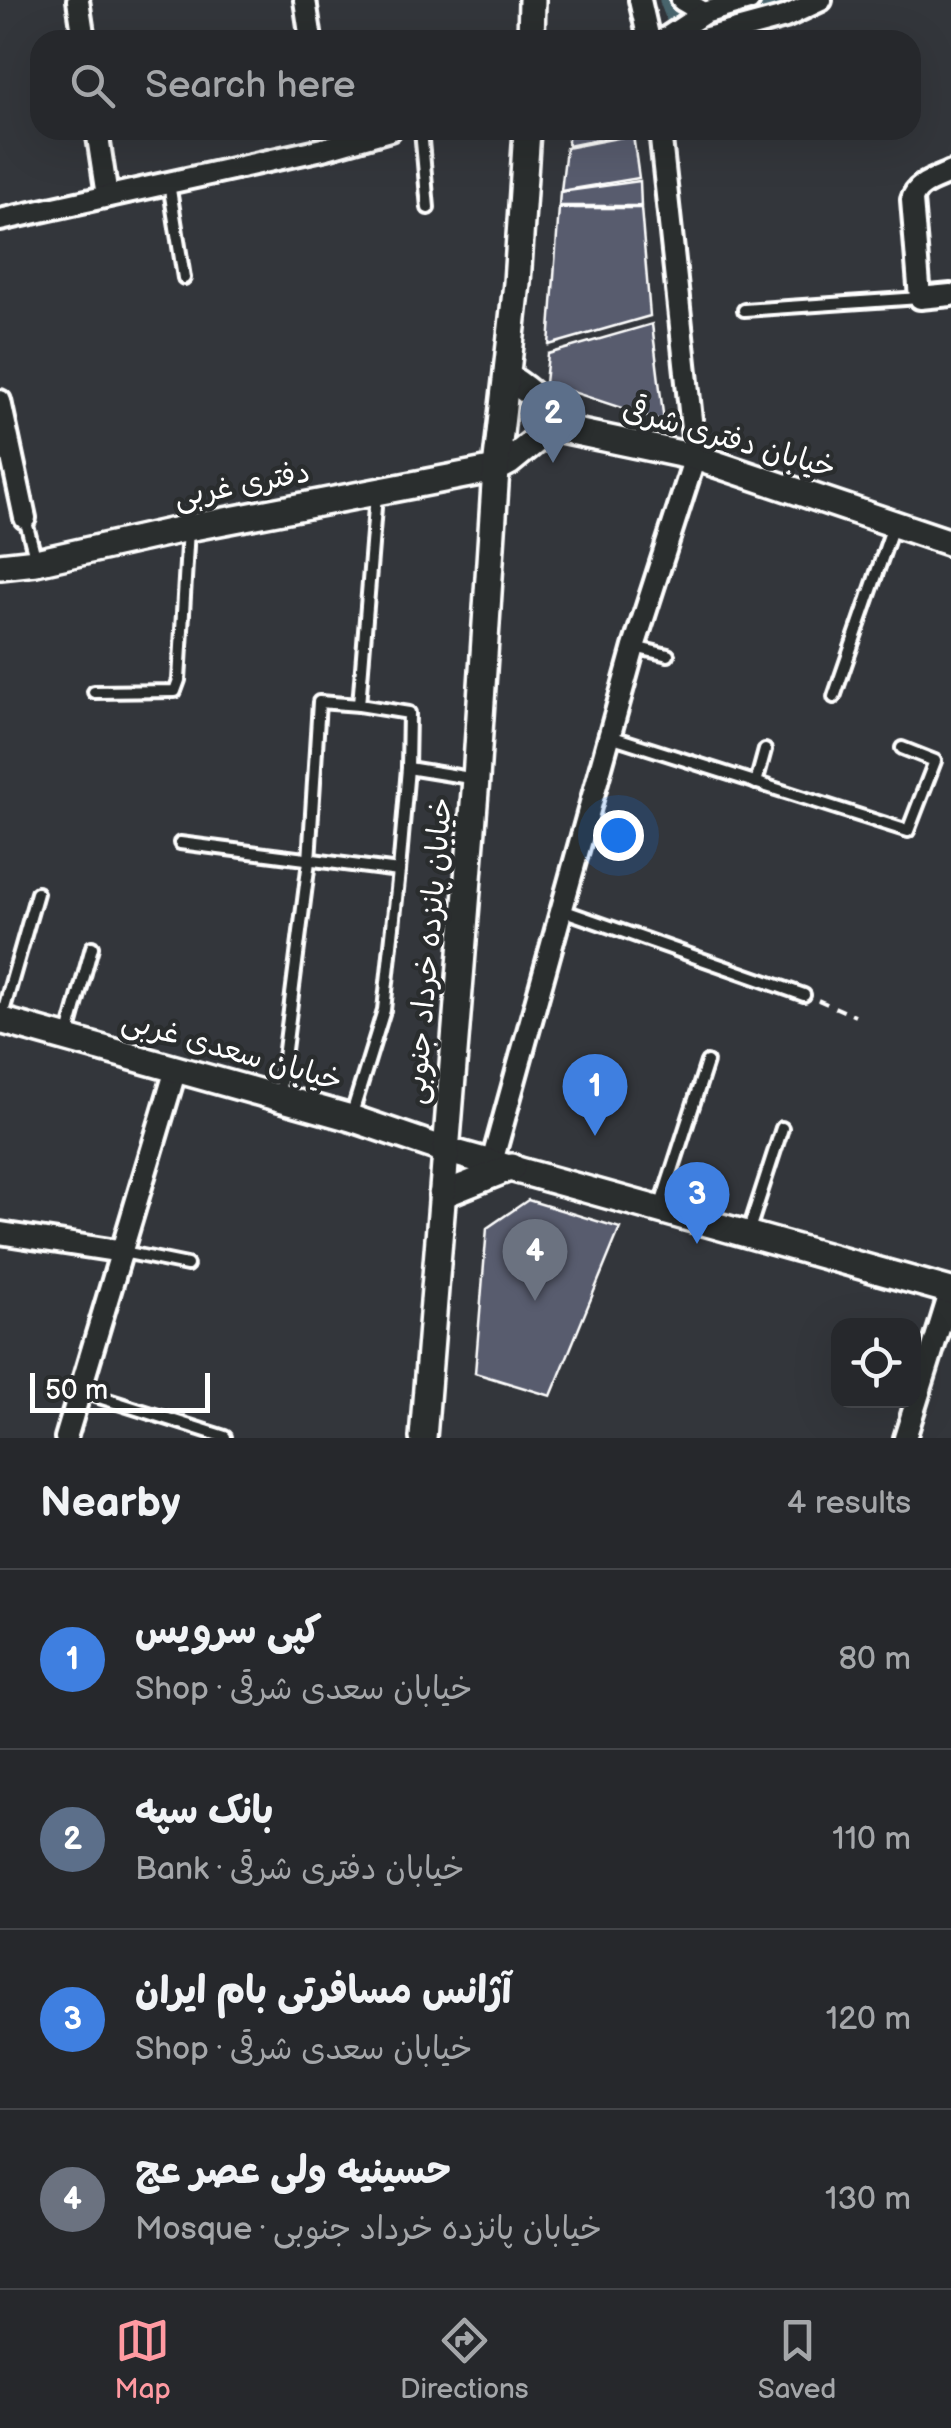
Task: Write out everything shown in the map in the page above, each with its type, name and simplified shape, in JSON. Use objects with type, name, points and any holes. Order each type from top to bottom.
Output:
[{"type":"street","points":[[78,0],[82,30]]},
{"type":"street","points":[[305,0],[310,30]]},
{"type":"street","points":[[530,30],[532,0]]},
{"type":"street","points":[[640,0],[655,30]]},
{"type":"street","points":[[682,0],[703,14]]},
{"type":"street","points":[[675,30],[703,14],[749,0]]},
{"type":"street","points":[[737,30],[784,17],[822,0]]},
{"type":"street","points":[[98,140],[106,196]]},
{"type":"street","points":[[0,220],[169,183],[322,140]]},
{"type":"street","points":[[496,469],[552,427],[549,414],[539,401],[508,378],[526,140]]},
{"type":"street","points":[[442,1195],[502,1165],[561,910],[634,648],[694,457],[661,140]]},
{"type":"street","points":[[951,172],[914,193],[920,298],[951,294]]},
{"type":"street","name":"خیابان پانزده خرداد جنوبی","points":[[422,1438],[476,779],[496,469],[508,378]]},
{"type":"street","points":[[0,401],[25,518]]},
{"type":"street","name":"خیابان دفتری شرقی","points":[[552,427],[694,457],[951,543]]},
{"type":"street","name":"دفتری غربی","points":[[0,566],[496,469]]},
{"type":"street","name":"خیابان سعدی غربی","points":[[0,1020],[951,1291]]},
{"type":"street","points":[[66,1438],[176,1069]]},
{"type":"street","points":[[0,1233],[123,1252]]},
{"type":"street","points":[[905,1438],[951,1291]]},
{"type":"lane","points":[[422,140],[428,208]]},
{"type":"lane","points":[[169,183],[184,278]]},
{"type":"lane","points":[[744,310],[920,298]]},
{"type":"lane","points":[[360,705],[377,492]]},
{"type":"lane","points":[[25,518],[36,562]]},
{"type":"lane","points":[[834,697],[895,522]]},
{"type":"lane","points":[[94,692],[175,691],[179,680],[188,528]]},
{"type":"lane","points":[[634,648],[668,655]]},
{"type":"lane","points":[[278,1098],[309,861],[320,702],[408,714],[408,768],[384,1010],[351,1118]]},
{"type":"lane","points":[[609,736],[908,831],[935,762],[902,748]]},
{"type":"lane","points":[[756,783],[765,750]]},
{"type":"lane","points":[[408,768],[476,779]]},
{"type":"lane","points":[[180,843],[399,871]]},
{"type":"lane","points":[[0,1020],[37,893]]},
{"type":"lane","points":[[561,910],[804,994]]},
{"type":"lane","points":[[66,1039],[92,947]]},
{"type":"lane","points":[[660,1209],[708,1062]]},
{"type":"lane","points":[[748,1234],[782,1128]]},
{"type":"lane","points":[[123,1252],[187,1265]]},
{"type":"lane","points":[[80,1391],[225,1437]]},
{"type":"path","points":[[804,994],[855,1016]]},
{"type":"building","points":[[568,140],[598,140],[568,146]]},
{"type":"building","points":[[607,140],[634,140],[639,178],[561,191],[566,148]]},
{"type":"building","points":[[640,181],[641,206],[559,206],[560,192]]},
{"type":"building","points":[[559,208],[641,208],[650,316],[549,345]]},
{"type":"building","points":[[652,324],[664,422],[545,383],[548,354]]},
{"type":"building","points":[[528,1200],[620,1228],[551,1396],[475,1373],[487,1228]]},
{"type":"waterway","points":[[672,0],[679,18],[730,18],[787,0]]},
{"type":"place","name":"بانک سپه","points":[[553,463]]},
{"type":"place","name":"کپی سرویس","points":[[595,1136]]},
{"type":"place","name":"آژانس مسافرتی بام ایران","points":[[697,1244]]},
{"type":"place","name":"حسینیه ولی عصر عج","points":[[535,1301]]}]
